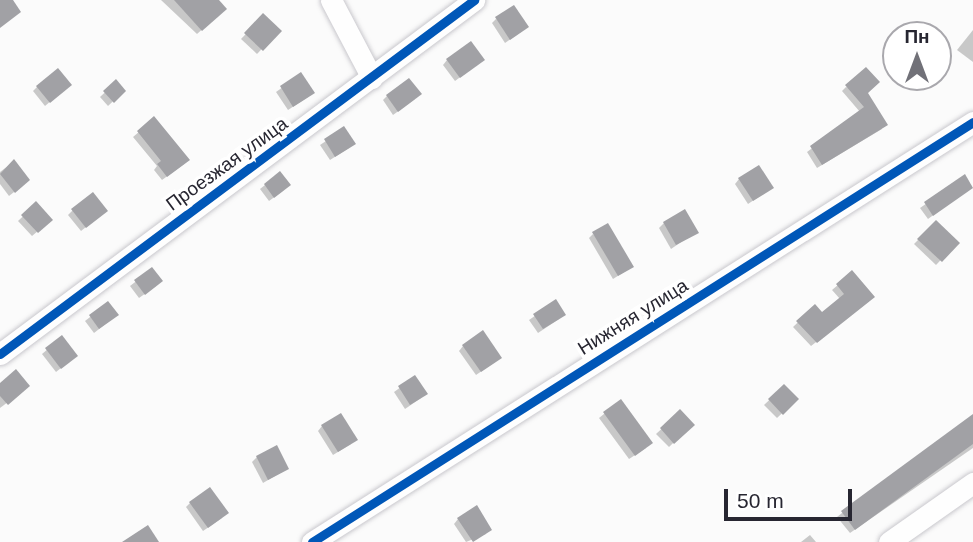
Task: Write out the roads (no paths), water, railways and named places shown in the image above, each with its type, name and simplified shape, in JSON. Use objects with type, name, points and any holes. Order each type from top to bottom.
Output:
[{"type":"street","points":[[331,0],[372,78]]},
{"type":"street","name":"Проезжая улица","points":[[0,354],[474,0]]},
{"type":"street","name":"Нижняя улица","points":[[312,542],[973,122]]},
{"type":"street","points":[[889,542],[973,483]]}]
